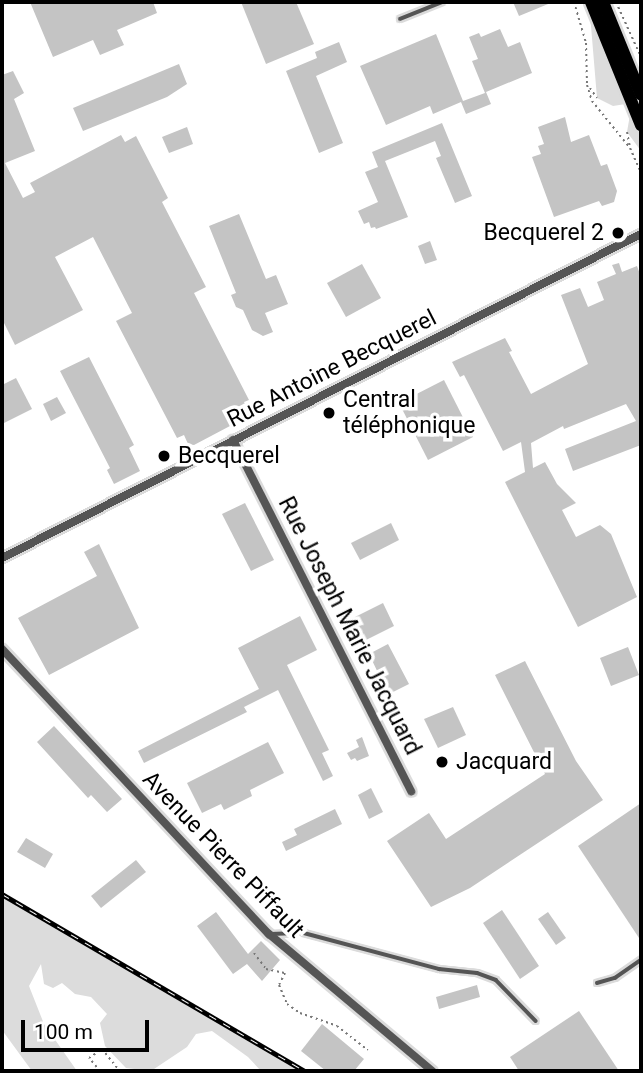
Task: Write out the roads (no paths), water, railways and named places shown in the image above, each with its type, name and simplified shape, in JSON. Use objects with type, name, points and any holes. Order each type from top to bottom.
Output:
[{"type":"main road","points":[[591,2],[638,99]]},
{"type":"main road","points":[[603,2],[638,99],[641,125]]},
{"type":"street","name":"Rue Antoine Becquerel","points":[[2,558],[641,234]]},
{"type":"street","name":"Rue Joseph Marie Jacquard","points":[[233,440],[411,791]]},
{"type":"street","name":"Avenue Pierre Piffault","points":[[2,649],[269,934],[432,1071]]},
{"type":"lane","points":[[400,19],[442,2]]},
{"type":"lane","points":[[269,934],[304,933],[439,969],[477,973],[496,980],[536,1021]]},
{"type":"lane","points":[[597,983],[615,978],[641,960]]},
{"type":"railway","points":[[2,894],[305,1071]]},
{"type":"place","name":"Becquerel 2","points":[[618,233]]},
{"type":"place","name":"Central téléphonique","points":[[329,413]]},
{"type":"place","name":"Becquerel","points":[[164,456]]},
{"type":"place","name":"Jacquard","points":[[442,762]]}]
